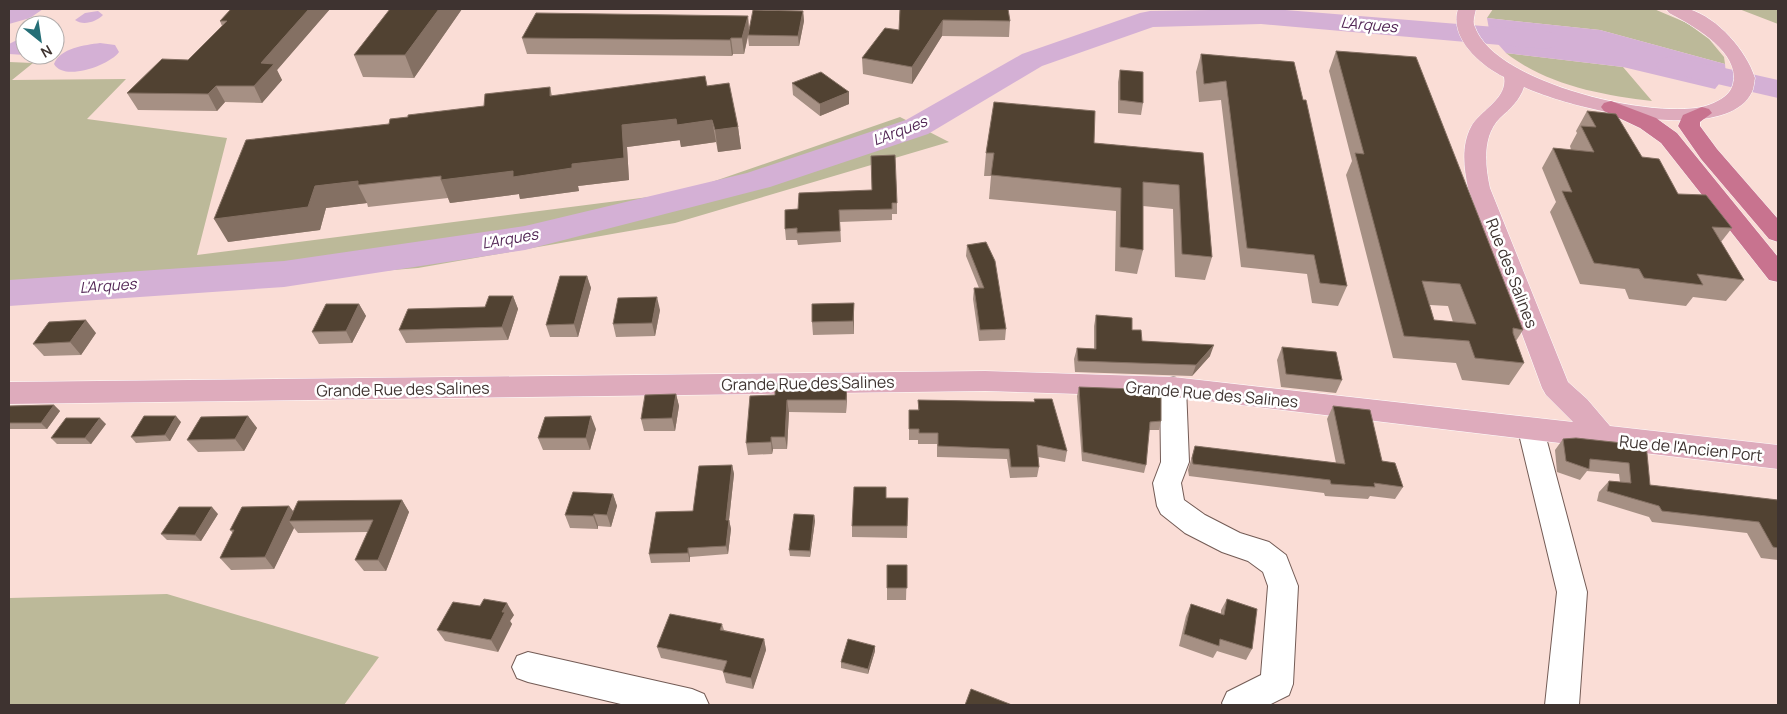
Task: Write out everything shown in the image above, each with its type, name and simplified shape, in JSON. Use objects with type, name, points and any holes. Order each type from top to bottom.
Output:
[{"type":"highway","points":[[1611,107],[1648,123],[1669,138],[1778,274]]},
{"type":"highway","points":[[1702,113],[1690,120],[1689,126],[1709,154],[1778,234]]},
{"type":"main road","points":[[1508,100],[1538,95],[1563,96],[1643,113],[1674,115],[1702,113],[1727,108],[1752,94],[1758,80],[1752,64],[1743,51],[1707,24],[1674,9]]},
{"type":"main road","points":[[1695,9],[1707,24]]},
{"type":"main road","points":[[1466,12],[1464,25],[1468,36],[1490,58],[1513,74],[1563,96]]},
{"type":"main road","points":[[1508,100],[1514,91],[1516,83],[1513,74]]},
{"type":"main road","name":"Rue des Salines","points":[[1508,100],[1493,112],[1483,125],[1474,152],[1479,188],[1556,388],[1604,438]]},
{"type":"main road","name":"Grande Rue des Salines","points":[[9,393],[985,381],[1173,387],[1604,438]]},
{"type":"main road","points":[[1544,431],[1556,388]]},
{"type":"main road","name":"Rue de l'Ancien Port","points":[[1604,438],[1778,457]]},
{"type":"street","points":[[1173,387],[1175,462],[1167,483],[1171,506],[1202,528],[1232,543],[1258,551],[1276,564],[1283,586],[1277,684],[1240,703]]},
{"type":"street","points":[[1544,431],[1572,592],[1562,705]]},
{"type":"street","points":[[528,667],[692,705]]},
{"type":"shaded area","points":[[9,9],[43,9],[34,15],[15,15],[15,22],[9,24]]},
{"type":"shaded area","points":[[1493,9],[1654,9],[1687,23],[1709,39],[1724,57],[1725,64],[1600,30],[1487,18]]},
{"type":"shaded area","points":[[1739,9],[1778,9],[1778,24]]},
{"type":"shaded area","points":[[98,11],[103,15],[97,20],[82,23],[75,20],[85,13]]},
{"type":"shaded area","points":[[1487,18],[1600,30],[1725,64],[1726,75],[1715,89],[1623,67],[1506,53],[1490,35]]},
{"type":"shaded area","points":[[15,41],[15,54],[9,54],[9,44]]},
{"type":"shaded area","points":[[100,43],[115,45],[119,52],[106,62],[87,70],[67,72],[55,65],[65,65],[65,52],[80,46]]},
{"type":"shaded area","points":[[1506,53],[1623,67],[1652,101],[1594,92],[1575,87],[1539,73]]},
{"type":"shaded area","points":[[9,62],[15,62],[15,65],[31,65],[12,80],[126,79],[87,119],[227,138],[197,255],[680,193],[900,117],[949,142],[675,223],[418,268],[9,301]]},
{"type":"shaded area","points":[[167,594],[379,657],[344,705],[9,705],[9,598]]},
{"type":"building","points":[[231,9],[309,9],[261,63],[274,64],[254,86],[216,86],[208,94],[127,93],[162,59],[188,60],[227,21],[220,21]]},
{"type":"building","points":[[390,9],[439,9],[405,55],[354,55]]},
{"type":"building","points":[[900,9],[1008,9],[1010,21],[943,20],[912,67],[862,58],[885,28],[899,30]]},
{"type":"building","points":[[753,10],[803,11],[798,36],[748,35]]},
{"type":"building","points":[[536,13],[748,16],[742,38],[731,38],[730,40],[522,38]]},
{"type":"building","points":[[1336,51],[1416,57],[1523,330],[1513,328],[1524,363],[1475,358],[1469,341],[1404,336],[1355,153],[1364,154]],"holes":[[[1422,281],[1460,284],[1476,324],[1434,320]]]},
{"type":"building","points":[[1201,54],[1294,62],[1303,100],[1306,100],[1347,286],[1320,283],[1314,255],[1247,248],[1226,81],[1204,84]]},
{"type":"building","points":[[1120,70],[1143,72],[1143,103],[1120,100]]},
{"type":"building","points":[[821,72],[849,92],[820,104],[792,83]]},
{"type":"building","points":[[705,76],[707,86],[729,83],[738,127],[715,130],[712,120],[677,125],[676,119],[622,125],[624,158],[572,164],[572,168],[513,177],[513,171],[441,180],[441,176],[358,185],[358,181],[315,186],[308,207],[214,219],[246,140],[389,124],[390,119],[408,117],[408,115],[484,106],[485,94],[550,87],[550,96]]},
{"type":"building","points":[[994,102],[1095,111],[1094,143],[1203,153],[1212,257],[1182,254],[1179,185],[1143,182],[1143,250],[1120,247],[1121,188],[991,175],[994,153],[986,153]]},
{"type":"building","points":[[1587,111],[1616,114],[1642,157],[1659,159],[1678,194],[1706,195],[1732,228],[1712,227],[1744,280],[1697,274],[1703,285],[1644,278],[1639,269],[1594,263],[1562,191],[1572,192],[1553,148],[1594,152],[1581,126],[1596,127]]},
{"type":"building","points":[[895,155],[897,203],[892,203],[892,209],[839,210],[840,231],[797,233],[797,228],[785,229],[785,210],[798,209],[799,193],[872,190],[871,156]]},
{"type":"building","points":[[986,242],[995,261],[1006,329],[980,330],[974,288],[984,288],[967,245]]},
{"type":"building","points":[[560,276],[587,276],[574,324],[546,325]]},
{"type":"building","points":[[489,296],[513,296],[502,327],[399,330],[408,309],[485,307]]},
{"type":"building","points":[[657,297],[652,323],[613,324],[618,298]]},
{"type":"building","points":[[854,303],[853,321],[812,322],[812,304]]},
{"type":"building","points":[[326,304],[359,304],[346,331],[312,332]]},
{"type":"building","points":[[1096,315],[1132,318],[1132,330],[1141,330],[1142,341],[1214,345],[1196,365],[1078,361],[1077,348],[1096,349]]},
{"type":"building","points":[[86,320],[70,342],[33,344],[49,322]]},
{"type":"building","points":[[1282,347],[1336,352],[1342,380],[1286,374]]},
{"type":"building","points":[[775,383],[847,383],[846,400],[787,400],[785,437],[771,437],[771,442],[746,443],[750,396],[775,395]]},
{"type":"building","points":[[1079,387],[1161,390],[1161,421],[1150,422],[1146,465],[1083,452]]},
{"type":"building","points":[[676,394],[672,418],[641,419],[645,395]]},
{"type":"building","points":[[1034,399],[1052,399],[1067,451],[1037,445],[1039,467],[1011,467],[1009,449],[938,446],[938,433],[919,433],[919,429],[909,429],[909,410],[919,410],[918,400],[1035,402]]},
{"type":"building","points":[[54,405],[41,423],[9,423],[9,406]]},
{"type":"building","points":[[1333,406],[1370,410],[1382,461],[1395,463],[1403,487],[1374,483],[1375,487],[1331,484],[1330,480],[1193,464],[1192,458],[1195,446],[1345,464]]},
{"type":"building","points":[[144,416],[176,416],[165,435],[131,437]]},
{"type":"building","points":[[248,416],[235,439],[187,440],[201,417]]},
{"type":"building","points":[[591,416],[586,438],[538,438],[545,417]]},
{"type":"building","points":[[66,418],[100,418],[85,438],[51,438]]},
{"type":"building","points":[[1576,438],[1622,443],[1620,440],[1646,443],[1650,485],[1778,500],[1778,548],[1773,547],[1759,522],[1662,511],[1659,506],[1607,491],[1609,481],[1631,483],[1629,463],[1590,459],[1589,469],[1566,461],[1563,439]]},
{"type":"building","points":[[732,465],[726,520],[729,520],[726,546],[688,548],[688,553],[649,554],[656,512],[693,511],[699,466]]},
{"type":"building","points":[[854,487],[886,487],[886,498],[908,498],[907,526],[852,526]]},
{"type":"building","points":[[573,492],[613,494],[607,515],[565,515]]},
{"type":"building","points":[[402,500],[378,560],[355,560],[373,520],[289,521],[298,501]]},
{"type":"building","points":[[289,506],[265,557],[220,558],[234,530],[230,530],[242,507]]},
{"type":"building","points":[[179,507],[212,507],[195,535],[161,534]]},
{"type":"building","points":[[794,514],[814,515],[810,551],[789,550]]},
{"type":"building","points":[[887,565],[907,565],[907,588],[887,588]]},
{"type":"building","points":[[484,599],[507,603],[502,612],[505,612],[491,640],[437,630],[453,602],[480,606]]},
{"type":"building","points":[[1227,599],[1257,609],[1252,649],[1220,639],[1219,646],[1184,634],[1191,604],[1224,615]]},
{"type":"building","points":[[670,614],[722,624],[720,630],[764,639],[751,678],[723,672],[727,661],[657,647]]},
{"type":"building","points":[[848,639],[875,646],[868,669],[841,662]]},
{"type":"building","points":[[971,689],[1012,705],[965,705]]},
{"type":"waterway","name":"L'Arques","points":[[9,293],[284,274],[525,238],[758,180],[917,127],[1032,60],[1150,19],[1261,16],[1546,40]]},
{"type":"waterway","name":"L'Arques","points":[[1671,65],[1778,89]]}]
